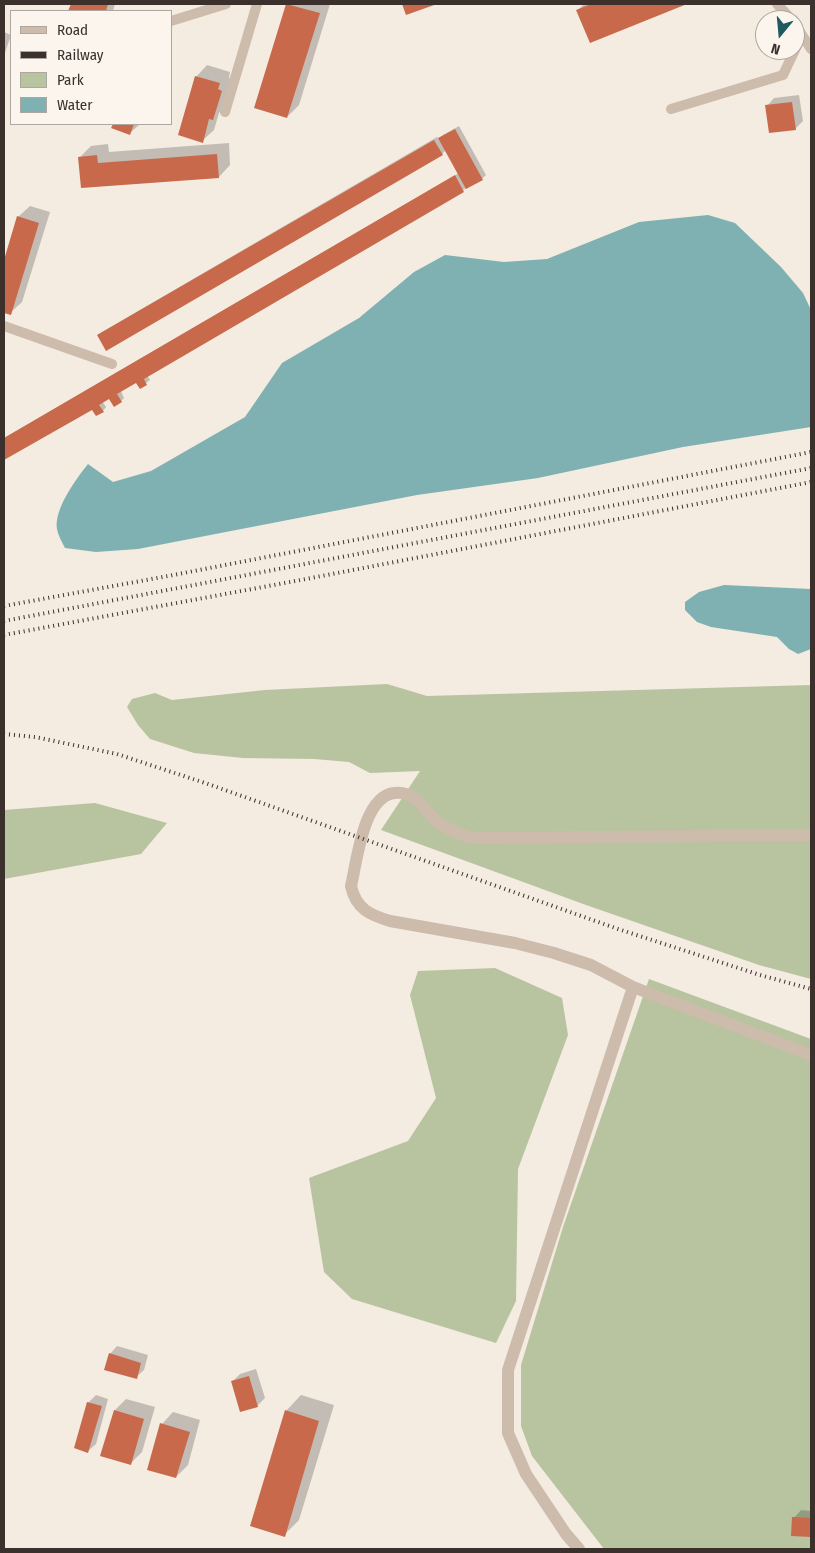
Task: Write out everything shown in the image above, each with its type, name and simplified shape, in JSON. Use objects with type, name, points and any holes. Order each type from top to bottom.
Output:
[{"type":"street","points":[[811,835],[472,838],[458,834],[440,824],[414,798],[401,792],[389,794],[378,801],[370,812],[351,886],[353,896],[361,907],[371,915],[390,922],[515,943],[554,953],[591,965],[633,987],[811,1055]]},
{"type":"street","points":[[579,1549],[566,1534],[526,1474],[508,1433],[508,1370],[633,987]]},
{"type":"lane","points":[[172,22],[226,4]]},
{"type":"lane","points":[[226,112],[257,4]]},
{"type":"lane","points":[[671,109],[783,75],[790,60]]},
{"type":"lane","points":[[4,326],[112,364]]},
{"type":"green space","points":[[387,684],[427,696],[811,685],[811,979],[759,965],[586,905],[381,830],[420,771],[370,773],[349,762],[314,759],[243,758],[194,753],[150,739],[138,725],[127,707],[132,699],[155,693],[172,700],[265,690]]},
{"type":"green space","points":[[95,803],[167,823],[141,854],[4,879],[4,810]]},
{"type":"green space","points":[[495,968],[562,998],[568,1035],[518,1169],[516,1301],[496,1343],[352,1299],[324,1272],[309,1178],[408,1141],[436,1098],[410,995],[418,971]]},
{"type":"green space","points":[[649,979],[811,1039],[811,1549],[604,1549],[532,1456],[521,1426],[521,1365],[563,1227]]},
{"type":"water","points":[[708,215],[735,223],[781,267],[803,293],[811,310],[811,427],[683,447],[538,478],[417,495],[138,549],[96,552],[65,548],[57,529],[59,513],[67,495],[88,464],[113,482],[151,471],[245,417],[282,363],[359,318],[414,272],[445,255],[504,262],[547,259],[639,222]]},
{"type":"water","points":[[724,585],[811,589],[811,649],[798,654],[789,649],[777,637],[711,627],[697,622],[685,610],[685,602],[699,592]]},
{"type":"building","points":[[71,4],[108,4],[106,10],[68,10]]},
{"type":"building","points":[[286,4],[320,13],[287,118],[254,108]]},
{"type":"building","points":[[402,4],[437,4],[406,15]]},
{"type":"building","points":[[591,4],[687,4],[590,43],[576,10]]},
{"type":"building","points":[[195,76],[220,83],[218,89],[222,91],[213,120],[209,119],[203,143],[178,135]]},
{"type":"building","points":[[792,102],[796,130],[769,133],[765,105]]},
{"type":"building","points":[[112,125],[134,125],[130,135],[111,128]]},
{"type":"building","points":[[455,129],[483,180],[466,189],[438,138]]},
{"type":"building","points":[[434,140],[443,155],[106,351],[97,335]]},
{"type":"building","points":[[217,154],[219,178],[81,188],[78,157],[97,155],[98,163]]},
{"type":"building","points":[[455,175],[464,192],[144,379],[147,385],[140,389],[136,383],[117,394],[122,402],[114,407],[109,399],[99,405],[104,412],[96,416],[92,410],[4,460],[4,438]]},
{"type":"building","points":[[17,216],[39,223],[11,315],[4,313],[4,260]]},
{"type":"building","points":[[109,1353],[141,1363],[137,1379],[104,1370]]},
{"type":"building","points":[[249,1376],[258,1407],[240,1412],[231,1381]]},
{"type":"building","points":[[87,1402],[102,1406],[88,1453],[74,1448]]},
{"type":"building","points":[[114,1410],[144,1419],[131,1465],[100,1456]]},
{"type":"building","points":[[285,1410],[319,1421],[285,1537],[250,1526]]},
{"type":"building","points":[[160,1423],[190,1432],[176,1478],[147,1470]]},
{"type":"building","points":[[792,1517],[811,1518],[811,1537],[791,1536]]},
{"type":"railway","points":[[4,606],[811,452]]},
{"type":"railway","points":[[4,621],[811,468]]},
{"type":"railway","points":[[4,635],[811,482]]},
{"type":"railway","points":[[4,734],[35,737],[117,754],[208,784],[618,929],[760,975],[811,989]]}]
